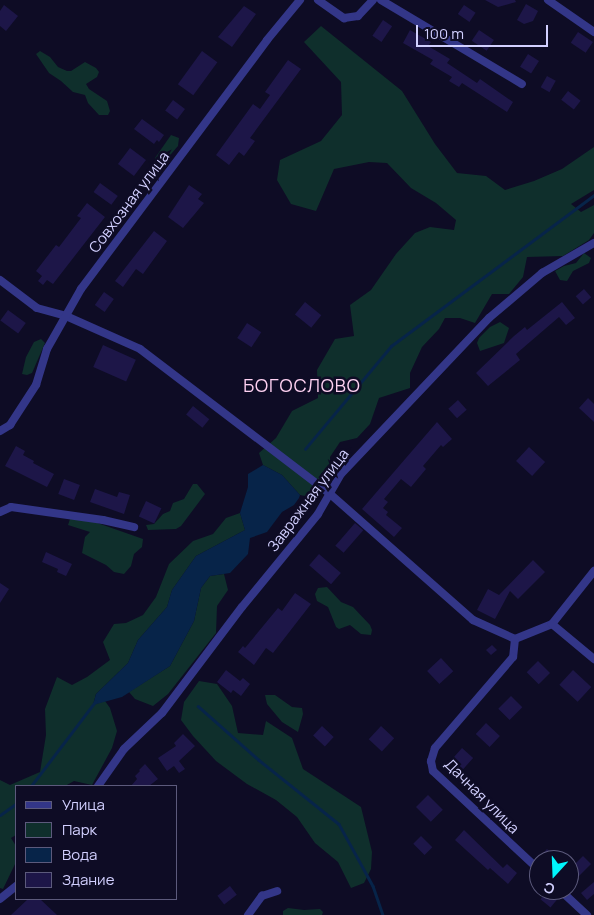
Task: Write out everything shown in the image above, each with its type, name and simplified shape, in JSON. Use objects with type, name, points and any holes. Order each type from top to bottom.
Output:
[{"type":"street","name":"Совхозная улица","points":[[0,431],[10,425],[36,386],[47,349],[81,289],[267,40],[300,0]]},
{"type":"street","points":[[318,0],[344,18],[358,16],[373,0]]},
{"type":"street","points":[[380,0],[522,84]]},
{"type":"street","points":[[548,0],[594,32]]},
{"type":"street","name":"Завражная улица","points":[[99,785],[124,749],[162,713],[242,607],[318,514],[341,474],[489,318],[542,273],[594,243]]},
{"type":"street","points":[[0,280],[37,308],[66,316],[140,349],[329,493],[472,620],[515,638],[552,624],[594,570]]},
{"type":"street","points":[[0,512],[11,508],[103,520],[134,527]]},
{"type":"street","points":[[552,624],[594,659]]},
{"type":"street","name":"Дачная улица","points":[[515,638],[513,657],[436,748],[431,761],[433,771],[529,861]]},
{"type":"street","points":[[0,899],[15,887]]},
{"type":"street","points":[[248,915],[262,896],[277,891]]},
{"type":"street","points":[[571,900],[587,915]]},
{"type":"green space","points":[[321,26],[402,91],[435,144],[457,173],[486,176],[505,190],[534,181],[562,169],[594,147],[594,190],[571,204],[581,212],[594,205],[594,233],[589,240],[563,256],[527,257],[523,277],[509,294],[492,294],[475,323],[460,318],[445,318],[439,329],[422,347],[410,373],[410,388],[379,398],[370,424],[357,438],[340,442],[330,457],[331,476],[310,497],[300,495],[282,475],[263,465],[259,453],[276,438],[292,411],[318,398],[317,370],[335,339],[354,336],[350,305],[371,290],[396,254],[415,233],[430,227],[454,230],[456,220],[436,203],[411,188],[387,163],[369,162],[334,169],[316,211],[291,204],[277,180],[280,160],[321,141],[342,115],[341,82],[304,42]]},
{"type":"green space","points":[[40,51],[50,57],[58,67],[67,71],[71,71],[85,62],[96,68],[99,72],[97,77],[86,84],[89,89],[107,101],[110,111],[108,115],[99,115],[88,103],[85,95],[73,92],[49,73],[36,54]]},
{"type":"green space","points":[[171,135],[179,138],[178,146],[165,161],[155,164],[155,158]]},
{"type":"green space","points":[[584,253],[591,258],[589,263],[573,271],[567,281],[560,280],[555,271],[576,263]]},
{"type":"green space","points":[[500,322],[509,328],[504,343],[480,351],[477,343],[479,338],[490,327]]},
{"type":"green space","points":[[41,339],[45,343],[32,373],[22,374],[26,357],[34,342]]},
{"type":"green space","points":[[193,484],[197,484],[205,494],[181,526],[176,529],[148,530],[146,525],[154,524],[163,514],[170,511],[173,503],[184,499]]},
{"type":"green space","points":[[240,513],[245,530],[196,556],[172,590],[167,607],[138,640],[128,663],[96,694],[93,705],[105,701],[110,708],[117,731],[112,748],[92,785],[74,781],[67,785],[15,785],[15,836],[11,838],[15,844],[15,864],[3,889],[0,888],[0,780],[10,785],[40,772],[46,735],[45,709],[57,677],[72,685],[87,677],[110,660],[103,642],[114,624],[126,623],[143,615],[156,597],[169,564],[193,541],[213,534],[226,518]]},
{"type":"green space","points":[[70,519],[89,520],[143,539],[142,547],[134,554],[131,566],[124,574],[114,572],[106,565],[82,553],[85,537],[90,532],[68,525]]},
{"type":"green space","points":[[224,574],[228,590],[217,606],[216,633],[168,694],[153,706],[135,699],[129,692],[170,666],[194,621],[201,588],[210,576]]},
{"type":"green space","points":[[327,587],[341,602],[353,607],[370,625],[371,635],[361,634],[350,625],[339,629],[336,627],[328,607],[317,601],[315,594],[318,588]]},
{"type":"green space","points":[[199,681],[217,684],[232,706],[238,733],[263,735],[266,721],[292,738],[303,769],[361,807],[372,852],[371,869],[364,883],[351,888],[338,862],[315,843],[297,817],[276,800],[247,784],[216,761],[193,736],[181,720],[184,702]]},
{"type":"green space","points":[[265,695],[275,695],[292,707],[302,708],[303,714],[298,732],[282,722],[267,704]]},
{"type":"green space","points":[[288,908],[320,909],[323,912],[322,915],[283,915],[283,911]]},
{"type":"water","points":[[263,465],[282,475],[300,495],[299,498],[294,505],[282,512],[267,532],[250,538],[248,554],[230,573],[210,576],[201,588],[194,621],[170,666],[122,697],[93,705],[96,694],[128,663],[138,640],[167,607],[172,590],[196,556],[245,530],[240,513],[248,487],[248,474]]},
{"type":"building","points":[[485,0],[515,0],[516,2],[498,7]]},
{"type":"building","points":[[526,4],[538,11],[533,21],[524,24],[517,20]]},
{"type":"building","points":[[4,5],[18,16],[6,31],[0,26],[0,11]]},
{"type":"building","points":[[464,5],[476,13],[469,22],[458,14]]},
{"type":"building","points":[[244,6],[256,14],[232,47],[218,37]]},
{"type":"building","points":[[383,20],[392,26],[381,42],[372,36]]},
{"type":"building","points":[[410,30],[431,42],[428,46],[450,59],[447,63],[477,83],[480,79],[513,102],[507,112],[462,83],[459,87],[449,81],[452,77],[430,64],[433,60],[403,43]]},
{"type":"building","points":[[479,30],[494,40],[487,51],[472,41]]},
{"type":"building","points":[[578,32],[593,42],[586,53],[571,43]]},
{"type":"building","points":[[202,51],[217,62],[193,95],[178,84]]},
{"type":"building","points":[[528,54],[539,61],[531,74],[520,67]]},
{"type":"building","points":[[288,60],[301,69],[250,138],[255,141],[244,156],[239,152],[229,165],[216,155],[253,104],[260,109],[270,95],[265,92]]},
{"type":"building","points":[[547,76],[556,81],[549,92],[541,87]]},
{"type":"building","points":[[568,91],[581,101],[574,110],[561,100]]},
{"type":"building","points":[[173,100],[185,109],[177,119],[165,110]]},
{"type":"building","points":[[142,119],[164,135],[159,142],[157,140],[154,144],[134,129]]},
{"type":"building","points":[[130,148],[146,160],[134,176],[118,164]]},
{"type":"building","points":[[100,183],[118,196],[111,205],[94,192]]},
{"type":"building","points":[[189,185],[202,194],[198,199],[204,203],[183,228],[168,217]]},
{"type":"building","points":[[87,203],[105,217],[53,284],[47,280],[43,285],[38,281],[42,276],[36,271],[56,245],[59,247],[81,218],[77,216]]},
{"type":"building","points":[[154,231],[167,241],[143,274],[136,269],[123,287],[115,281]]},
{"type":"building","points":[[584,289],[591,297],[583,305],[576,296]]},
{"type":"building","points":[[104,292],[114,299],[105,312],[95,305]]},
{"type":"building","points":[[305,302],[321,315],[311,328],[295,314]]},
{"type":"building","points":[[562,302],[575,318],[566,325],[559,317],[516,354],[520,360],[488,386],[476,373],[514,336],[525,327],[527,330]]},
{"type":"building","points":[[8,310],[26,323],[18,333],[0,321]]},
{"type":"building","points":[[247,323],[261,332],[251,347],[237,338]]},
{"type":"building","points":[[103,345],[136,360],[126,382],[93,367]]},
{"type":"building","points":[[588,398],[594,404],[594,422],[579,408]]},
{"type":"building","points":[[458,400],[467,410],[457,418],[448,409]]},
{"type":"building","points":[[193,406],[209,419],[202,428],[186,415]]},
{"type":"building","points":[[437,422],[452,439],[443,447],[441,445],[423,466],[426,469],[411,487],[401,479],[384,499],[388,502],[383,508],[388,512],[386,515],[402,528],[394,537],[362,509]]},
{"type":"building","points":[[16,446],[25,451],[23,455],[34,461],[33,463],[54,474],[47,487],[5,466]]},
{"type":"building","points":[[529,447],[545,462],[532,476],[516,461]]},
{"type":"building","points":[[64,479],[80,485],[74,500],[58,494]]},
{"type":"building","points":[[95,489],[117,497],[119,492],[130,495],[124,514],[90,502]]},
{"type":"building","points":[[146,501],[161,508],[154,524],[139,516]]},
{"type":"building","points":[[355,523],[363,530],[344,553],[335,546]]},
{"type":"building","points":[[46,552],[72,564],[66,576],[57,572],[58,569],[42,562]]},
{"type":"building","points":[[319,554],[341,573],[331,584],[309,565]]},
{"type":"building","points":[[533,560],[545,572],[518,599],[510,591],[495,619],[477,610],[488,589],[499,595]]},
{"type":"building","points":[[0,583],[9,589],[0,603]]},
{"type":"building","points":[[295,593],[311,604],[273,653],[266,648],[254,665],[238,652],[243,646],[245,648],[278,608],[282,611]]},
{"type":"building","points":[[492,645],[497,650],[491,655],[486,650]]},
{"type":"building","points":[[441,658],[453,671],[439,684],[427,671]]},
{"type":"building","points":[[538,661],[550,673],[539,684],[527,672]]},
{"type":"building","points":[[226,670],[240,681],[243,678],[250,684],[241,696],[233,690],[231,693],[217,682]]},
{"type":"building","points":[[573,670],[591,687],[578,702],[559,685]]},
{"type":"building","points":[[511,696],[522,707],[510,720],[498,709]]},
{"type":"building","points":[[486,723],[500,736],[490,747],[476,734]]},
{"type":"building","points":[[322,726],[334,737],[325,746],[313,736]]},
{"type":"building","points":[[381,726],[394,738],[382,751],[369,739]]},
{"type":"building","points":[[183,734],[195,746],[179,761],[185,769],[179,773],[174,766],[167,771],[158,758],[176,746],[174,743]]},
{"type":"building","points":[[462,748],[473,758],[463,769],[452,759]]},
{"type":"building","points":[[145,764],[158,779],[150,785],[132,785],[137,779],[135,776]]},
{"type":"building","points":[[428,795],[443,810],[431,822],[416,807]]},
{"type":"building","points":[[464,830],[503,868],[507,864],[517,873],[508,884],[490,868],[488,870],[455,840]]},
{"type":"building","points":[[421,836],[432,847],[425,855],[413,844]]},
{"type":"building","points":[[583,856],[591,864],[579,876],[579,860]]},
{"type":"building","points":[[594,882],[594,894],[587,900],[581,893]]},
{"type":"building","points":[[230,886],[237,895],[224,905],[217,896]]},
{"type":"building","points":[[27,900],[41,900],[57,915],[11,915]]},
{"type":"building","points":[[541,900],[557,900],[551,908]]},
{"type":"waterway","points":[[305,449],[391,346],[594,195]]},
{"type":"waterway","points":[[32,785],[95,702]]},
{"type":"waterway","points":[[198,706],[259,760],[339,824],[373,886],[383,915]]},
{"type":"waterway","points":[[0,815],[15,805]]},
{"type":"district","name":"БОГОСЛОВО","points":[[302,385]]}]
